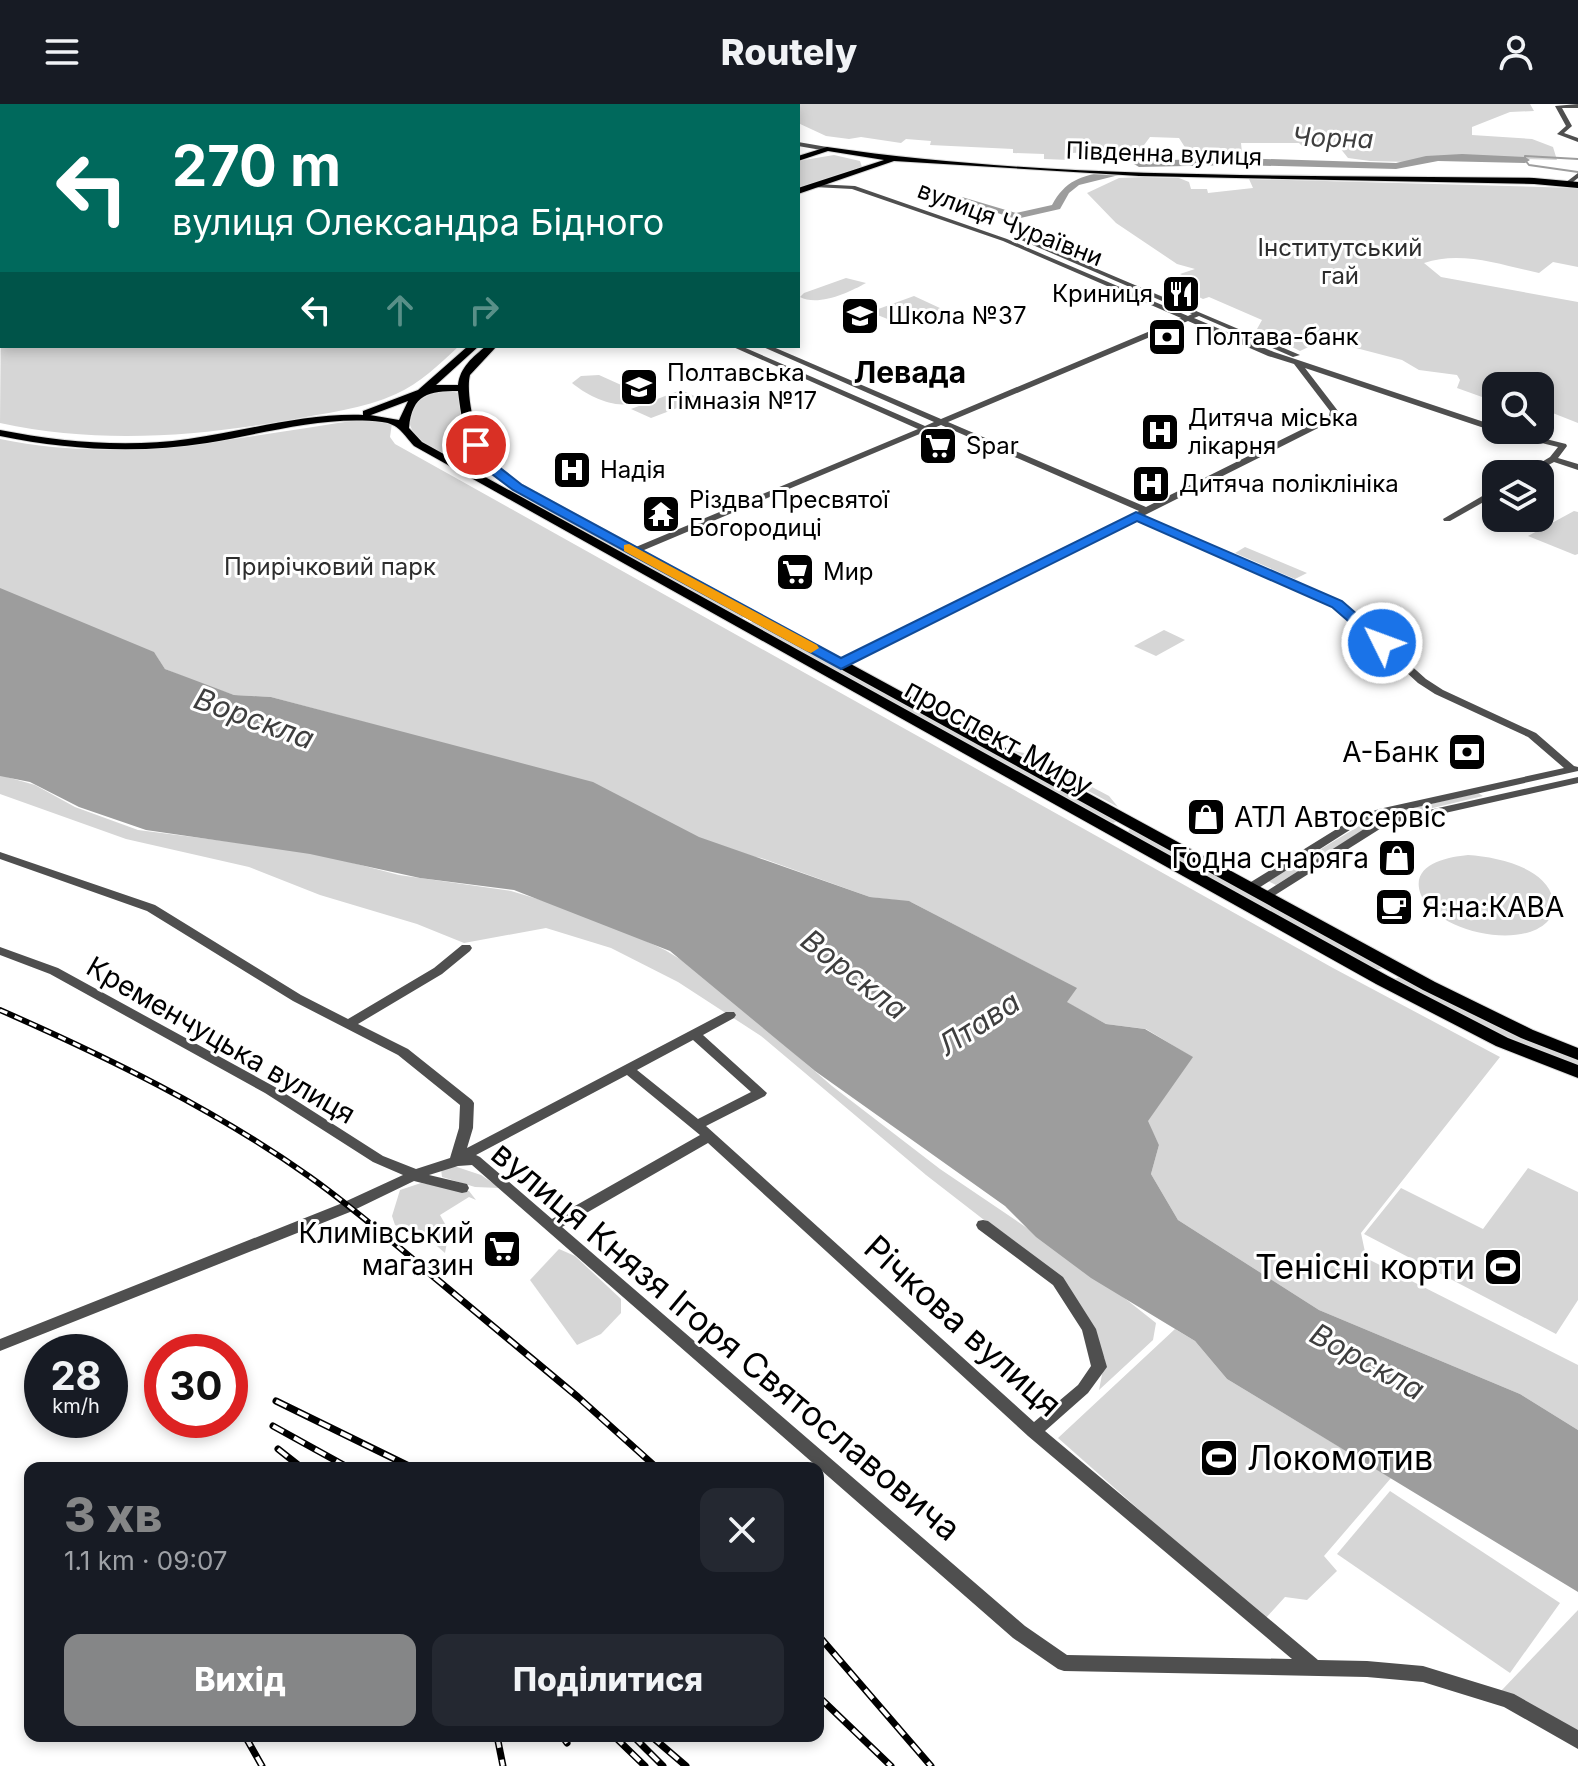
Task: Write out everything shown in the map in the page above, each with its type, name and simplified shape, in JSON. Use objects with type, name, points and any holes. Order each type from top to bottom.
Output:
[{"type":"main road","points":[[800,158],[827,149]]},
{"type":"main road","name":"Південна вулиця","points":[[827,149],[892,159],[1154,175],[1578,185]]},
{"type":"main road","points":[[810,155],[853,157],[864,162],[861,171]]},
{"type":"main road","points":[[800,190],[892,159]]},
{"type":"main road","points":[[0,433],[76,445],[137,446],[187,442],[346,418],[384,417],[403,424],[408,408],[472,348]]},
{"type":"main road","points":[[346,418],[425,391],[441,387],[463,388],[463,378],[469,368],[490,348]]},
{"type":"main road","name":"проспект Миру","points":[[463,388],[476,445],[485,462],[538,498],[634,551],[746,619],[841,664],[1382,980],[1502,1042],[1578,1072]]},
{"type":"main road","name":"проспект Миру","points":[[403,424],[412,440],[440,457],[746,619],[1123,827],[1258,892],[1489,1016],[1578,1054]]},
{"type":"main road","points":[[440,457],[464,453],[476,445]]},
{"type":"main road","points":[[524,504],[538,498]]},
{"type":"main road","points":[[1382,980],[1397,968]]},
{"type":"street","points":[[1558,105],[1578,106]]},
{"type":"street","points":[[1558,105],[1569,126],[1560,134],[1578,140]]},
{"type":"street","name":"Південна вулиця","points":[[800,144],[827,149]]},
{"type":"street","name":"вулиця Чураївни","points":[[861,171],[857,181],[1040,244],[1300,361]]},
{"type":"street","points":[[1567,184],[1578,175]]},
{"type":"street","name":"вулиця Чураївни","points":[[816,186],[853,187],[928,213],[1043,255],[1184,318],[1357,384],[1482,425]]},
{"type":"street","points":[[928,213],[939,209]]},
{"type":"street","points":[[634,551],[1198,314]]},
{"type":"street","points":[[740,348],[924,428]]},
{"type":"street","points":[[770,348],[1142,513],[1337,604],[1422,681],[1532,735],[1576,773]]},
{"type":"street","points":[[841,664],[1333,417],[1334,411],[1300,361]]},
{"type":"street","name":"вулиця Чураївни","points":[[1553,459],[1563,446],[1554,444]]},
{"type":"street","points":[[1553,459],[1578,467]]},
{"type":"street","points":[[1447,519],[1482,499]]},
{"type":"street","points":[[1258,892],[1360,819],[1487,787],[1576,773]]},
{"type":"street","points":[[1258,892],[1379,824],[1497,797],[1576,773]]},
{"type":"street","points":[[1487,787],[1497,797]]},
{"type":"street","points":[[0,855],[151,908],[297,998],[403,1052],[467,1103],[466,1128],[457,1159]]},
{"type":"street","points":[[350,1023],[438,971],[466,948]]},
{"type":"street","name":"Кременчуцька вулиця","points":[[0,951],[54,971],[270,1090],[378,1159],[415,1176],[462,1188]]},
{"type":"street","points":[[457,1159],[730,1015]]},
{"type":"street","points":[[695,1035],[760,1093],[697,1125]]},
{"type":"street","name":"Річкова вулиця","points":[[627,1068],[697,1125],[1034,1431],[1315,1668]]},
{"type":"street","points":[[552,1226],[709,1136]]},
{"type":"street","name":"вулиця Князя Ігоря Святославовича","points":[[0,1345],[349,1206],[457,1159],[475,1160],[823,1462]]},
{"type":"street","points":[[983,1225],[1058,1281],[1089,1329],[1099,1367],[1083,1389],[1034,1431]]},
{"type":"street","name":"вулиця Князя Ігоря Святославовича","points":[[824,1462],[1019,1632],[1064,1663],[1367,1669],[1423,1674],[1508,1700],[1578,1740]]},
{"type":"green space","points":[[800,104],[1530,104],[1534,111],[1510,112],[1472,127],[1472,135],[1532,139],[1553,147],[1557,160],[1453,157],[1410,162],[1370,161],[1348,158],[1340,148],[1303,147],[1299,143],[1241,143],[1242,153],[1188,152],[1179,138],[1150,137],[1141,149],[1072,153],[1069,160],[1044,159],[1044,154],[1013,153],[1013,149],[930,145],[931,141],[906,139],[901,143],[826,136],[800,124]]},
{"type":"green space","points":[[834,155],[860,161],[862,167],[800,188],[800,161]]},
{"type":"green space","name":"Інститутський гай","points":[[1119,178],[1179,178],[1189,182],[1191,189],[1207,189],[1208,193],[1253,188],[1249,179],[1578,188],[1578,267],[1553,262],[1539,273],[1467,258],[1424,263],[1441,277],[1578,302],[1578,423],[1554,414],[1554,372],[1482,372],[1482,397],[1457,388],[1460,380],[1457,375],[1419,370],[1402,360],[1333,342],[1319,342],[1300,351],[1257,329],[1262,320],[1180,288],[1198,283],[1180,274],[1195,269],[1177,264],[1116,223],[1087,193]]},
{"type":"green space","points":[[846,278],[866,283],[825,299],[807,300],[800,297],[804,293]]},
{"type":"green space","points":[[914,296],[942,309],[900,324],[870,312]]},
{"type":"green space","points":[[1,348],[457,348],[421,379],[396,394],[357,407],[290,420],[217,431],[145,436],[73,434],[0,423]]},
{"type":"green space","points":[[599,375],[639,393],[641,399],[624,404],[605,402],[572,383],[581,376]]},
{"type":"green space","points":[[447,390],[458,393],[470,445],[458,453],[443,453],[428,447],[416,437],[410,424],[411,410],[422,398]]},
{"type":"green space","points":[[681,390],[701,399],[651,418],[631,409]]},
{"type":"green space","name":"Прирічковий парк","points":[[366,419],[392,423],[390,437],[395,444],[1333,968],[1500,1057],[1361,1233],[1365,1252],[1362,1256],[1578,1365],[1578,1430],[1520,1394],[1319,1310],[1178,1220],[1151,1174],[1159,1145],[1147,1121],[1192,1057],[1146,1029],[1106,1024],[1066,1002],[1074,991],[1059,979],[911,902],[870,897],[761,858],[724,851],[434,741],[271,697],[234,695],[165,669],[155,654],[0,607],[0,439],[46,446],[137,449],[229,440]]},
{"type":"green space","points":[[539,503],[744,617],[740,619],[533,504]]},
{"type":"green space","points":[[1574,511],[1578,512],[1578,554],[1528,536],[1535,532],[1554,532],[1554,522]]},
{"type":"green space","points":[[1245,547],[1307,573],[1295,579],[1235,553]]},
{"type":"green space","points":[[753,622],[1118,821],[1113,823],[748,623]]},
{"type":"green space","points":[[1164,630],[1185,640],[1156,656],[1134,646]]},
{"type":"green space","points":[[1014,751],[1030,754],[1109,796],[1118,807]]},
{"type":"green space","points":[[0,775],[35,785],[75,807],[138,830],[311,852],[399,875],[511,891],[591,915],[665,950],[698,970],[832,1086],[940,1169],[1089,1270],[1156,1323],[1153,1340],[1099,1390],[1105,1359],[1068,1285],[926,1175],[761,1036],[678,982],[611,948],[546,928],[464,943],[417,924],[320,895],[249,867],[126,839],[0,794]]},
{"type":"green space","points":[[1478,793],[1483,796],[1378,821],[1276,885],[1268,881],[1374,817]]},
{"type":"green space","points":[[1130,828],[1383,968],[1376,970],[1128,832]]},
{"type":"green space","points":[[1468,855],[1520,866],[1541,879],[1553,899],[1549,920],[1534,930],[1518,935],[1499,935],[1460,927],[1430,908],[1421,895],[1420,876],[1432,864]]},
{"type":"green space","points":[[1399,977],[1519,1037],[1578,1060],[1578,1066],[1498,1033],[1395,979]]},
{"type":"green space","points":[[454,1166],[481,1175],[500,1188],[475,1187],[442,1177],[441,1169]]},
{"type":"green space","name":"Тенісні корти","points":[[1528,1168],[1578,1192],[1578,1300],[1556,1334],[1364,1234],[1401,1188],[1483,1229]]},
{"type":"green space","points":[[421,1183],[469,1191],[476,1200],[469,1197],[440,1215],[449,1231],[445,1253],[430,1240],[395,1225],[392,1216],[400,1190]]},
{"type":"green space","points":[[559,1249],[575,1256],[621,1299],[621,1313],[601,1334],[577,1345],[530,1280]]},
{"type":"green space","name":"Локомотив","points":[[1175,1329],[1195,1341],[1227,1379],[1391,1478],[1324,1556],[1337,1571],[1307,1600],[1285,1597],[1264,1620],[1058,1438]]},
{"type":"green space","points":[[1390,1491],[1560,1603],[1510,1673],[1337,1554]]},
{"type":"green space","points":[[1578,1610],[1578,1733],[1501,1691]]},
{"type":"water","points":[[0,588],[154,652],[165,669],[234,695],[271,697],[593,782],[699,837],[870,897],[909,901],[1077,988],[1067,1002],[1106,1024],[1145,1029],[1193,1057],[1148,1121],[1159,1145],[1151,1174],[1178,1220],[1319,1310],[1520,1394],[1578,1430],[1578,1592],[1227,1379],[1195,1341],[1091,1278],[1036,1237],[1005,1206],[815,1071],[670,951],[514,890],[420,878],[310,854],[146,830],[79,807],[30,782],[0,776]]},
{"type":"waterway","name":"Чорна","points":[[1578,159],[1525,156],[1529,165],[1578,172]]},
{"type":"waterway","name":"Чорна","points":[[1139,164],[1235,162],[1396,166],[1438,158],[1525,160]]},
{"type":"waterway","name":"Чорна","points":[[1056,207],[1065,191],[1075,183],[1114,175]]},
{"type":"waterway","name":"Чорна","points":[[962,200],[1016,216],[1051,208]]},
{"type":"railway","points":[[0,1010],[120,1066],[274,1152],[324,1187],[419,1264]]},
{"type":"railway","points":[[416,1262],[578,1397],[650,1462]]},
{"type":"railway","points":[[276,1401],[401,1462]]},
{"type":"railway","points":[[273,1426],[338,1462]]},
{"type":"railway","points":[[278,1449],[294,1462]]},
{"type":"railway","points":[[824,1642],[931,1766]]},
{"type":"railway","points":[[824,1702],[891,1766]]},
{"type":"railway","points":[[248,1742],[262,1766]]},
{"type":"railway","points":[[498,1742],[503,1766]]},
{"type":"railway","points":[[620,1742],[645,1766]]},
{"type":"railway","points":[[639,1742],[663,1766]]},
{"type":"railway","points":[[658,1742],[686,1766]]},
{"type":"slow traffic","points":[[629,548],[811,648]]},
{"type":"place","name":"Криниця","points":[[1181,294]]},
{"type":"place","name":"Школа №37","points":[[860,316]]},
{"type":"place","name":"Полтава-банк","points":[[1167,337]]},
{"type":"place","name":"Полтавська гімназія №17","points":[[639,387]]},
{"type":"place","name":"Дитяча міська лікарня","points":[[1160,432]]},
{"type":"place","name":"Spar","points":[[938,446]]},
{"type":"place","name":"Надія","points":[[572,470]]},
{"type":"place","name":"Дитяча поліклініка","points":[[1151,484]]},
{"type":"place","name":"Різдва Пресвятої Богородиці","points":[[661,514]]},
{"type":"place","name":"Мир","points":[[795,572]]},
{"type":"place","name":"А-Банк","points":[[1467,752]]},
{"type":"place","name":"АТЛ Автосервіс","points":[[1206,817]]},
{"type":"place","name":"Годна снаряга","points":[[1397,858]]},
{"type":"place","name":"Я:на:КАВА","points":[[1394,907]]},
{"type":"place","name":"Климівський магазин","points":[[502,1249]]},
{"type":"place","name":"Тенісні корти","points":[[1503,1267]]},
{"type":"place","name":"Локомотив","points":[[1219,1458]]},
{"type":"district","name":"Левада","points":[[910,373]]},
{"type":"route","points":[[476,445],[485,462],[518,487],[841,664],[1136,516],[1337,604],[1382,643]]},
{"type":"water label","name":"Ворскла","points":[[254,719]]},
{"type":"water label","name":"Ворскла","points":[[854,975]]},
{"type":"water label","name":"Лтава","points":[[979,1024]]},
{"type":"water label","name":"Ворскла","points":[[1367,1362]]}]
